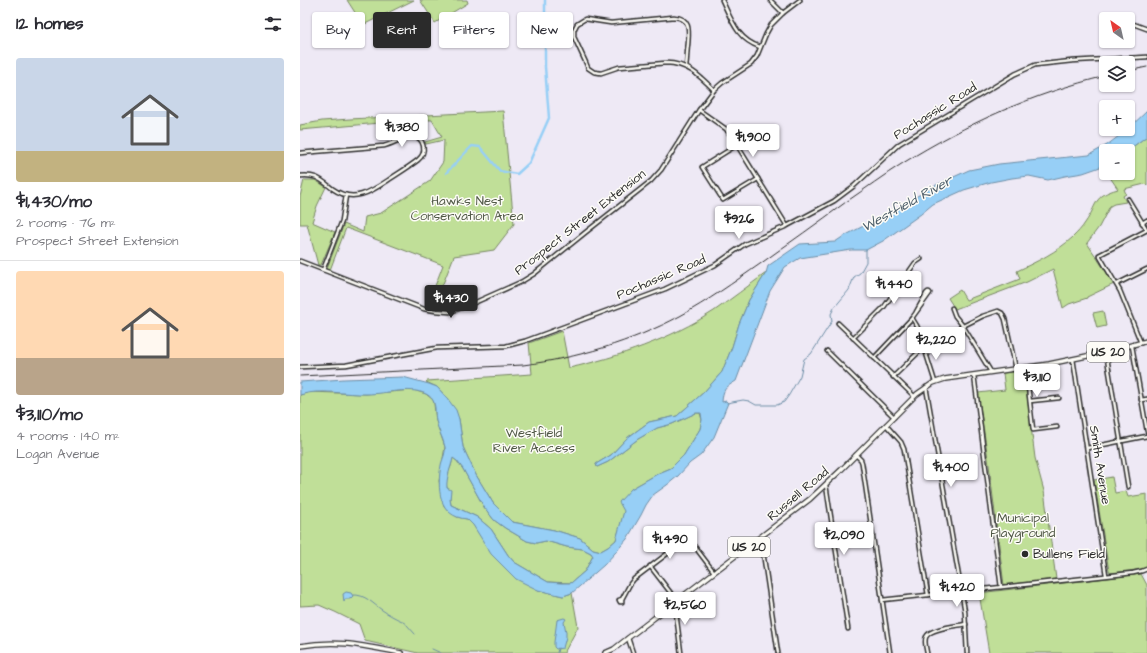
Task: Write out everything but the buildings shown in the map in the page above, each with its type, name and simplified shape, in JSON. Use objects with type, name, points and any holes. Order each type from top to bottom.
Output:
[{"type":"main road","name":"US 20","points":[[935,382],[945,379],[1026,368],[1074,359],[1132,346],[1147,341]]},
{"type":"main road","name":"Russell Road","points":[[605,653],[614,649],[677,602],[806,503],[826,485],[914,396],[935,382]]},
{"type":"main road","points":[[300,646],[341,643],[401,653]]},
{"type":"street","points":[[722,0],[741,36],[749,43],[760,47]]},
{"type":"street","points":[[770,0],[783,13]]},
{"type":"street","name":"Prospect Street Extension","points":[[300,261],[424,309],[436,311],[450,312],[521,282],[534,274],[651,181],[661,170],[699,110],[714,90],[751,64],[768,30],[783,13],[800,0]]},
{"type":"street","points":[[686,67],[689,30],[686,23],[679,18],[674,17],[611,23],[585,19],[579,22],[575,28],[575,39],[587,66],[594,72],[601,73],[619,67],[666,63],[678,64],[697,74],[714,90]]},
{"type":"street","points":[[1135,25],[1147,29]]},
{"type":"street","name":"Pochassic Road","points":[[300,367],[346,365],[437,348],[506,346],[525,341],[665,289],[715,265],[745,244],[787,226],[834,201],[854,186],[899,144],[1015,74],[1035,65],[1072,61],[1147,57]]},
{"type":"street","points":[[699,110],[726,130],[737,145],[787,226]]},
{"type":"street","points":[[300,154],[384,146],[394,144],[411,136],[418,138],[424,147],[424,153],[418,160],[369,192],[357,195],[346,195],[336,191],[317,178],[308,175],[300,176]]},
{"type":"street","points":[[737,145],[702,167],[723,200],[758,179]]},
{"type":"street","points":[[323,270],[342,221],[346,195]]},
{"type":"street","points":[[1128,199],[1147,230],[1099,255],[1117,284],[1141,343]]},
{"type":"street","points":[[1142,223],[1147,220]]},
{"type":"street","points":[[853,338],[884,307],[915,263],[921,259]]},
{"type":"street","points":[[1117,284],[1147,269]]},
{"type":"street","points":[[874,358],[912,318],[926,294],[929,292],[928,297],[916,312]]},
{"type":"street","points":[[952,308],[955,316],[992,372]]},
{"type":"street","points":[[924,343],[951,332],[983,316],[998,311],[1004,315],[1016,369]]},
{"type":"street","points":[[912,318],[924,343],[935,382]]},
{"type":"street","points":[[838,323],[914,396]]},
{"type":"street","points":[[1132,346],[1147,431]]},
{"type":"street","points":[[893,377],[924,349],[924,347]]},
{"type":"street","points":[[827,351],[894,417]]},
{"type":"street","points":[[1106,352],[1128,487]]},
{"type":"street","name":"Smith Avenue","points":[[1074,359],[1106,575]]},
{"type":"street","points":[[1026,368],[1033,430],[1057,427]]},
{"type":"street","points":[[974,375],[1001,587]]},
{"type":"street","points":[[926,387],[965,612],[967,653]]},
{"type":"street","points":[[1030,401],[1059,398]]},
{"type":"street","points":[[1141,400],[1147,399]]},
{"type":"street","points":[[886,425],[901,442],[904,449],[928,595]]},
{"type":"street","points":[[1087,448],[1147,436]]},
{"type":"street","points":[[856,455],[862,463],[890,653]]},
{"type":"street","points":[[826,485],[848,629]]},
{"type":"street","points":[[758,539],[762,546],[764,555],[778,653]]},
{"type":"street","points":[[622,599],[632,580],[680,543],[687,541],[693,544],[715,572]]},
{"type":"street","points":[[650,566],[677,602]]},
{"type":"street","points":[[882,600],[1140,572],[1147,569]]},
{"type":"street","points":[[672,605],[676,613],[681,653]]},
{"type":"street","points":[[927,653],[925,640],[929,632],[966,624]]},
{"type":"street","points":[[628,638],[633,653]]},
{"type":"green space","points":[[347,0],[414,0],[390,12],[373,12],[373,20],[365,24],[365,12],[355,12]]},
{"type":"green space","points":[[420,0],[467,0],[468,3],[453,12],[439,12],[439,21],[435,23],[431,17],[431,12],[428,12]]},
{"type":"green space","name":"Hawks Nest Conservation Area","points":[[503,111],[514,224],[494,250],[454,256],[433,309],[427,307],[443,265],[346,228],[330,270],[327,268],[344,224],[363,232],[365,217],[381,213],[430,181],[443,162],[444,140],[426,144],[425,142],[442,137],[432,120],[392,119],[380,123],[300,130],[300,125],[322,121],[350,119]]},
{"type":"green space","points":[[1147,136],[1147,186],[1145,184],[1124,189],[1126,194],[1123,196],[1126,202],[1110,206],[1099,227],[1087,243],[1114,284],[1063,308],[1053,269],[1027,282],[955,309],[948,298],[960,290],[966,300],[1020,279],[1017,271],[1053,252],[1073,237],[1084,225],[1100,198],[1118,189],[1112,180],[1135,180],[1135,145]]},
{"type":"green space","points":[[304,180],[315,180],[326,187],[317,206],[312,222],[335,232],[321,265],[318,265],[307,224],[300,224],[300,197]]},
{"type":"green space","name":"Westfield River Access","points":[[766,273],[749,300],[722,372],[704,392],[677,416],[649,422],[627,438],[611,455],[596,464],[597,467],[608,462],[638,439],[657,428],[672,424],[696,413],[700,413],[702,420],[700,429],[684,455],[671,468],[631,489],[616,540],[601,551],[593,549],[580,538],[554,530],[512,522],[493,503],[476,475],[463,447],[459,419],[447,398],[437,387],[426,382],[532,374],[529,343],[562,331],[569,368],[625,353],[680,330],[697,321],[714,311]]},
{"type":"green space","points":[[1103,311],[1106,326],[1097,328],[1093,313]]},
{"type":"green space","name":"Municipal Playground","points":[[1024,371],[1035,458],[1044,491],[1056,579],[1004,585],[989,465],[978,393],[1005,390],[1003,373]]},
{"type":"green space","points":[[413,390],[426,394],[433,400],[436,421],[445,447],[439,481],[444,506],[457,517],[467,519],[538,590],[563,596],[572,593],[578,627],[564,653],[418,653],[365,641],[359,624],[319,605],[300,606],[300,395],[309,392],[366,394]]},
{"type":"green space","name":"Westfield River Access","points":[[453,458],[463,469],[484,507],[494,520],[527,541],[536,543],[546,541],[567,547],[583,549],[591,553],[593,556],[585,571],[571,583],[548,582],[514,562],[491,529],[477,517],[451,505],[450,494],[446,484]]},
{"type":"green space","points":[[1112,477],[1115,493],[1126,491],[1128,497],[1147,494],[1147,567],[1145,569],[1110,573],[1109,571],[1094,480]]},
{"type":"green space","points":[[1141,574],[1147,585],[1147,653],[989,653],[979,593]]},
{"type":"water","points":[[1147,111],[1147,136],[1135,145],[1108,144],[1119,136],[1135,136],[1135,122]]},
{"type":"water","name":"Westfield River","points":[[1099,149],[1099,167],[1083,173],[1048,180],[1029,176],[1012,178],[991,182],[964,190],[933,204],[883,241],[866,250],[851,250],[800,258],[785,267],[770,291],[736,381],[724,392],[722,402],[726,401],[728,403],[714,437],[701,455],[690,463],[678,476],[653,495],[627,539],[604,565],[572,593],[563,596],[538,590],[516,579],[491,554],[473,525],[467,519],[457,517],[450,513],[445,507],[440,492],[439,483],[445,447],[436,421],[435,406],[430,396],[420,392],[405,390],[374,394],[316,392],[300,395],[300,382],[344,379],[403,377],[437,387],[456,410],[459,419],[463,447],[476,475],[493,503],[512,522],[554,530],[580,538],[593,549],[601,551],[616,540],[624,511],[619,502],[631,489],[671,468],[684,455],[700,429],[702,420],[701,413],[696,413],[672,424],[657,428],[638,439],[608,462],[597,467],[596,464],[611,455],[627,438],[649,422],[677,416],[704,392],[722,372],[749,300],[766,273],[768,266],[800,244],[835,242],[887,214],[934,186],[969,170],[999,164],[1089,155]],"holes":[[[453,458],[463,469],[484,507],[494,520],[527,541],[536,543],[546,541],[567,547],[583,549],[591,553],[593,556],[585,571],[571,583],[548,582],[514,562],[491,529],[477,517],[451,505],[451,490],[447,488],[447,480]]]},
{"type":"water","points":[[346,592],[351,593],[353,596],[350,599],[345,599],[344,602],[343,594]]},
{"type":"water","points":[[564,618],[566,619],[564,622],[566,637],[563,648],[556,649],[554,647],[554,642],[557,620]]},
{"type":"waterway","points":[[446,173],[472,146],[480,147],[500,171],[517,174],[529,163],[549,118],[545,67],[545,0]]},
{"type":"waterway","points":[[727,403],[743,400],[749,401],[756,405],[777,405],[784,402],[800,376],[804,359],[811,354],[832,321],[831,314],[834,308],[849,290],[854,277],[860,273],[866,262],[866,250]]},
{"type":"waterway","points":[[353,595],[361,596],[369,600],[384,611],[402,621]]},
{"type":"waterway","points":[[407,625],[415,634]]},
{"type":"waterway","points":[[557,653],[558,648]]},
{"type":"waterway","points":[[432,649],[441,653]]},
{"type":"railway","points":[[1135,70],[1147,67]]},
{"type":"railway","points":[[300,376],[523,365],[564,358],[604,348],[643,334],[701,304],[889,172],[951,135],[1001,111],[1053,91],[1099,78]]},
{"type":"place","name":"Bullens Field","points":[[1025,554]]}]
